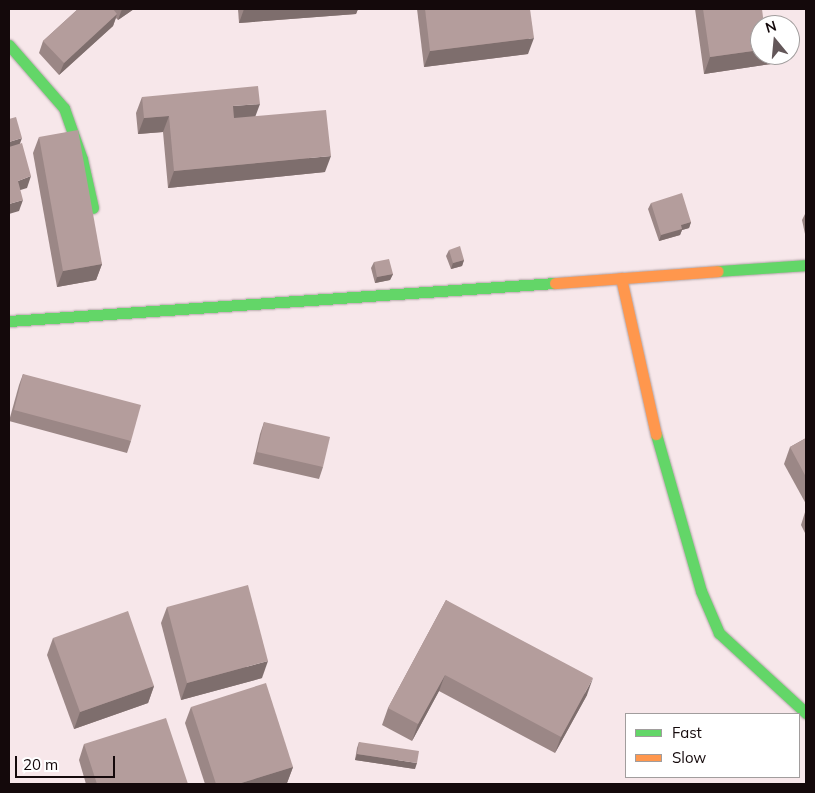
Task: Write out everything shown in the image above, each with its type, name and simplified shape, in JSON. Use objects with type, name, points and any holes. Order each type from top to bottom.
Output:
[{"type":"street","points":[[9,44],[64,108],[82,159],[93,208]]},
{"type":"street","points":[[9,321],[806,265]]},
{"type":"street","points":[[621,278],[645,395],[701,591],[719,633],[744,659],[806,713]]},
{"type":"building","points":[[78,9],[113,9],[117,14],[64,63],[43,41]]},
{"type":"building","points":[[425,9],[530,9],[534,38],[430,51]]},
{"type":"building","points":[[703,9],[762,9],[763,15],[750,15],[750,51],[710,57]]},
{"type":"building","points":[[258,86],[260,104],[233,106],[234,118],[326,110],[331,156],[174,171],[169,116],[144,118],[142,97]]},
{"type":"building","points":[[16,117],[22,138],[9,142],[9,119]]},
{"type":"building","points":[[78,130],[102,264],[63,271],[39,137]]},
{"type":"building","points":[[22,143],[31,176],[18,181],[23,200],[9,204],[9,147]]},
{"type":"building","points":[[682,193],[691,222],[681,225],[682,229],[661,235],[651,203]]},
{"type":"building","points":[[460,246],[464,260],[453,263],[449,250]]},
{"type":"building","points":[[389,259],[393,274],[377,277],[374,262]]},
{"type":"building","points":[[23,374],[141,405],[131,441],[14,410]]},
{"type":"building","points":[[264,422],[330,437],[323,467],[257,452]]},
{"type":"building","points":[[806,438],[806,477],[790,447]]},
{"type":"building","points":[[248,585],[268,661],[187,683],[167,607]]},
{"type":"building","points":[[446,600],[593,678],[561,737],[445,675],[418,724],[388,708]]},
{"type":"building","points":[[128,611],[154,686],[80,712],[53,638]]},
{"type":"building","points":[[266,683],[293,767],[238,784],[216,784],[191,707]]},
{"type":"building","points":[[166,718],[188,784],[97,784],[84,744]]},
{"type":"building","points":[[359,742],[419,751],[417,763],[357,754]]},
{"type":"traffic: fast","points":[[9,45],[64,108],[82,159],[93,208]]},
{"type":"traffic: fast","points":[[718,271],[806,265]]},
{"type":"traffic: fast","points":[[9,321],[555,283]]},
{"type":"traffic: fast","points":[[656,434],[701,591],[719,633],[806,713]]},
{"type":"traffic: slow","points":[[555,283],[718,271]]},
{"type":"traffic: slow","points":[[621,278],[656,434]]}]
